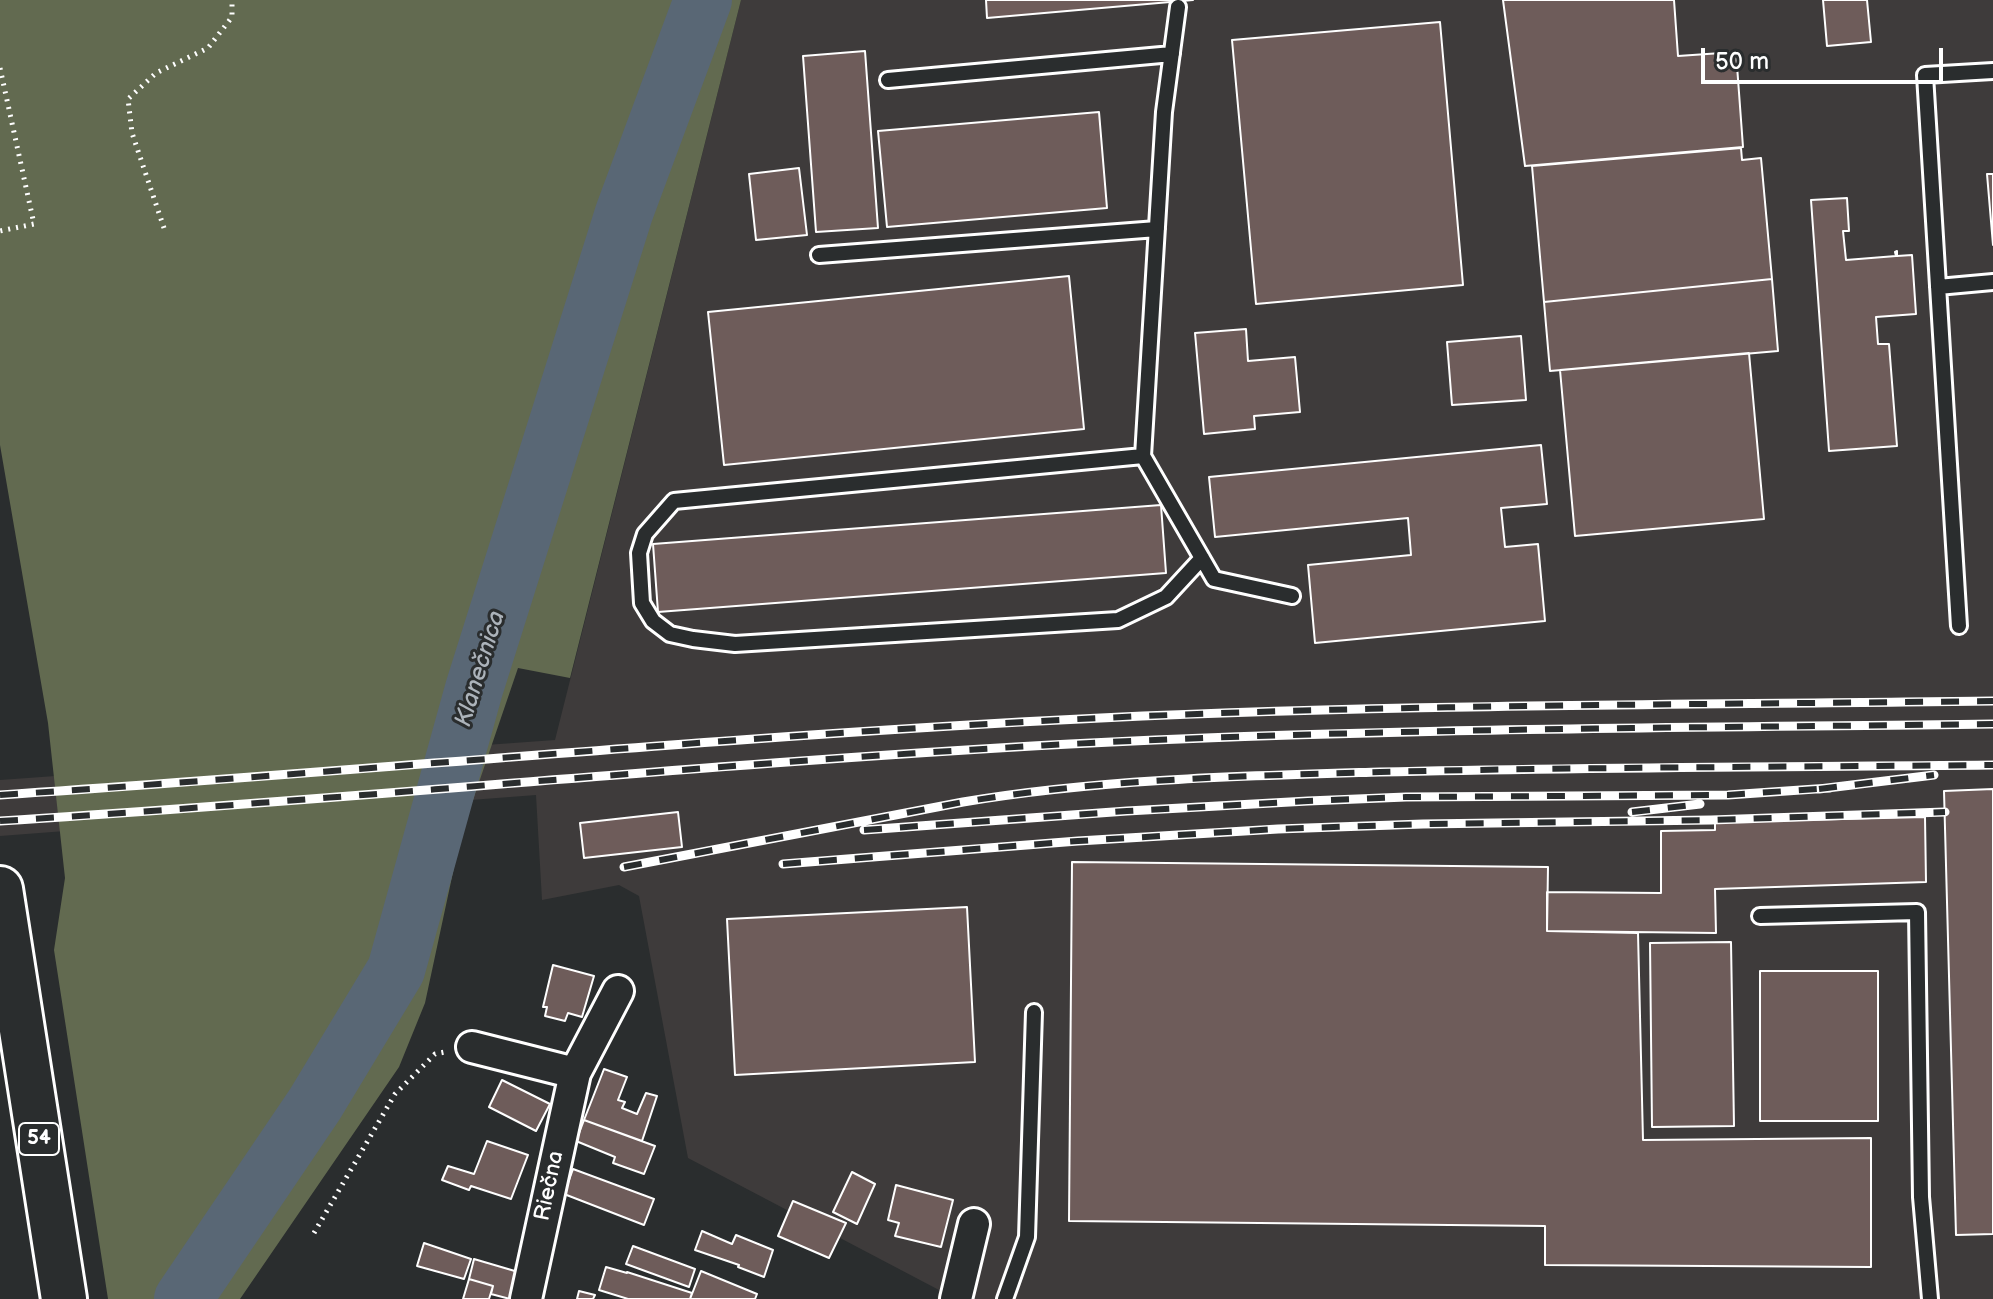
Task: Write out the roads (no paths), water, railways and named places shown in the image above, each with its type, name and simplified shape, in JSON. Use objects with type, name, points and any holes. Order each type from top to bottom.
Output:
[{"type":"main road","name":"54","points":[[0,889],[63,1296]]},
{"type":"street","name":"Riečna","points":[[526,1299],[575,1073],[618,991]]},
{"type":"street","points":[[472,1047],[575,1073]]},
{"type":"street","points":[[956,1299],[974,1224]]},
{"type":"lane","points":[[1178,7],[1164,112],[1143,456],[1214,579],[1292,596]]},
{"type":"lane","points":[[888,80],[1172,54]]},
{"type":"lane","points":[[1959,626],[1925,75],[1993,71]]},
{"type":"lane","points":[[819,255],[1157,229]]},
{"type":"lane","points":[[1938,287],[1993,282]]},
{"type":"lane","points":[[1143,456],[674,501],[645,534],[639,553],[642,603],[653,621],[670,634],[735,644],[1118,620],[1166,597],[1202,558]]},
{"type":"lane","points":[[1760,916],[1917,912],[1921,1197],[1930,1299]]},
{"type":"lane","points":[[1005,1299],[1027,1237],[1034,1012]]},
{"type":"waterway","name":"Klanečnica","points":[[183,1299],[315,1104],[396,970],[474,689],[624,213],[703,0]]},
{"type":"railway","points":[[0,795],[795,736],[1060,720],[1410,708],[1993,701]]},
{"type":"railway","points":[[0,821],[1070,744],[1416,732],[1993,724]]},
{"type":"railway","points":[[624,867],[963,802],[1118,783],[1457,770],[1993,765]]},
{"type":"railway","points":[[1819,789],[1934,775]]},
{"type":"railway","points":[[864,830],[1308,801],[1406,797],[1728,795],[1830,788]]},
{"type":"railway","points":[[1632,812],[1700,804]]},
{"type":"railway","points":[[783,864],[1278,829],[1945,812]]}]
